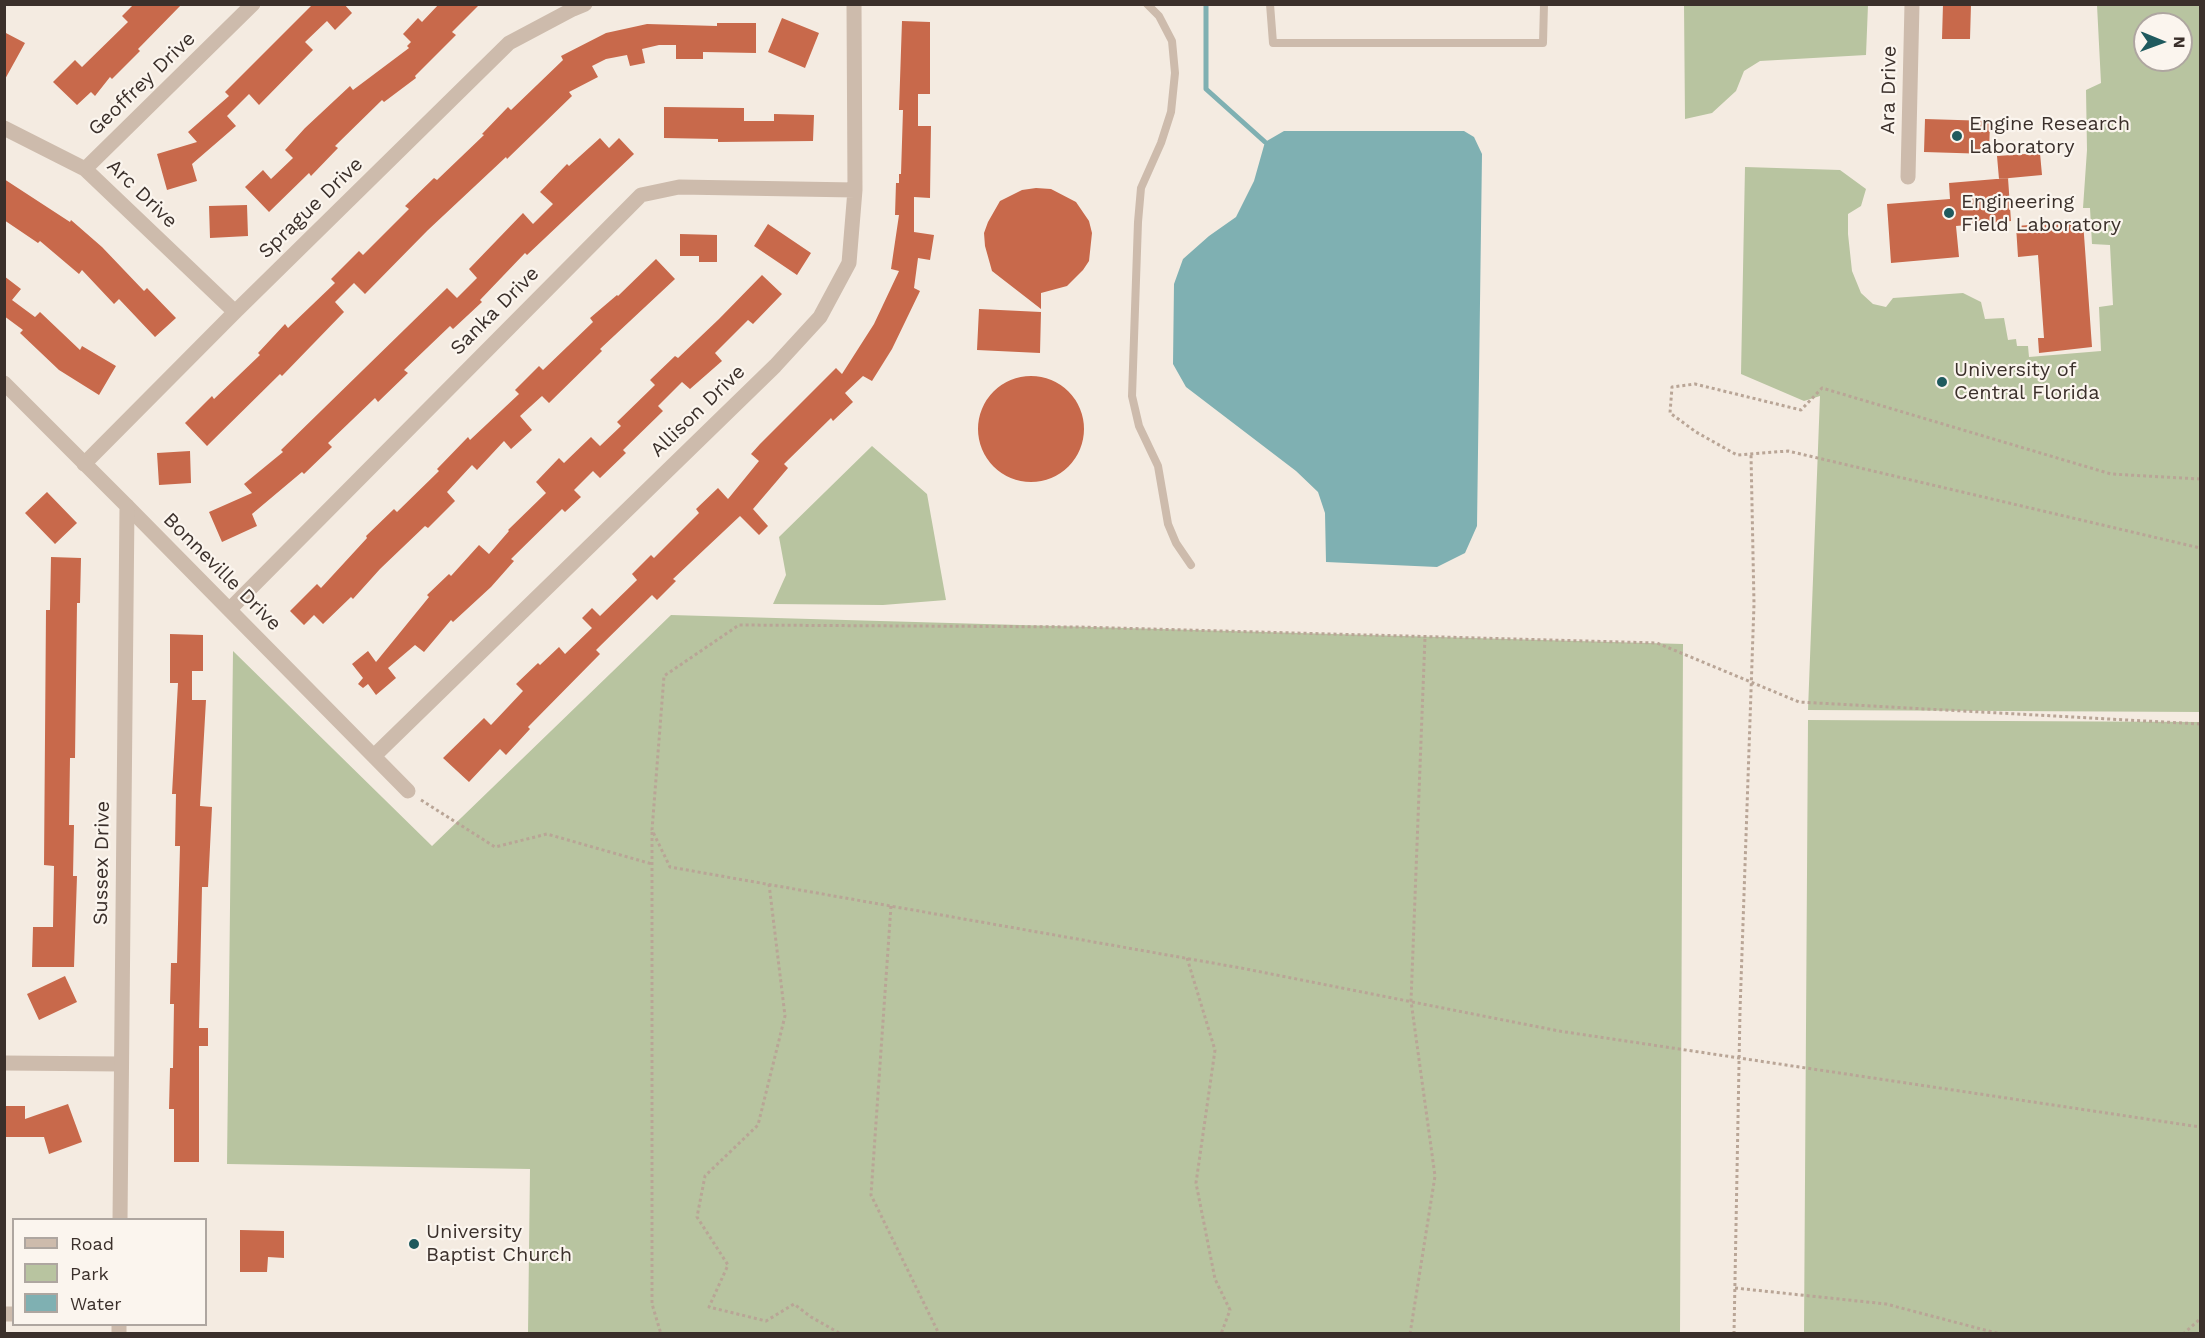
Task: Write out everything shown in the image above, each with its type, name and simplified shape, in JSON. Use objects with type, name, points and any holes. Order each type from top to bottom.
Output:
[{"type":"street","name":"Geoffrey Drive","points":[[85,169],[254,4]]},
{"type":"street","name":"Sprague Drive","points":[[84,464],[509,43],[585,4]]},
{"type":"street","name":"Allison Drive","points":[[374,756],[775,366],[820,317],[849,263],[855,190],[854,4]]},
{"type":"street","name":"Ara Drive","points":[[1908,177],[1912,4]]},
{"type":"street","name":"Arc Drive","points":[[4,128],[85,169],[235,312]]},
{"type":"street","name":"Sanka Drive","points":[[230,609],[641,195],[679,187],[855,190]]},
{"type":"street","name":"Bonneville Drive","points":[[4,383],[408,791]]},
{"type":"street","name":"Sussex Drive","points":[[120,1218],[128,506]]},
{"type":"street","points":[[4,1063],[121,1064]]},
{"type":"lane","points":[[1147,4],[1159,16],[1172,41],[1175,73],[1170,112],[1161,143],[1142,188],[1138,222],[1132,396],[1138,426],[1158,466],[1168,524],[1176,543],[1191,565]]},
{"type":"lane","points":[[1270,4],[1273,43],[1542,43],[1544,4]]},
{"type":"path","points":[[2200,479],[2111,474],[1822,387],[1801,410],[1695,384],[1672,387],[1670,413],[1696,432],[1737,455],[1788,451],[2200,548]]},
{"type":"path","points":[[1734,1334],[1754,604],[1751,454]]},
{"type":"path","points":[[661,1334],[652,1304],[652,830],[664,675],[739,625],[1079,627],[1657,643],[1799,702],[2200,724]]},
{"type":"path","points":[[1410,1334],[1435,1176],[1411,1001],[1425,637]]},
{"type":"path","points":[[408,791],[495,847],[547,834],[652,864]]},
{"type":"path","points":[[652,830],[670,867],[1187,958],[1559,1031],[2200,1127]]},
{"type":"path","points":[[769,884],[785,1016],[758,1125],[705,1176],[697,1217],[728,1265],[709,1307],[766,1321],[794,1304],[810,1317],[841,1334]]},
{"type":"path","points":[[891,906],[871,1195],[939,1334]]},
{"type":"path","points":[[1187,958],[1215,1050],[1196,1183],[1215,1279],[1230,1310],[1221,1334]]},
{"type":"path","points":[[1735,1288],[1886,1304],[2000,1334]]},
{"type":"path","points":[[2183,1334],[2200,1319]]},
{"type":"green space","points":[[1684,5],[1868,5],[1866,55],[1760,61],[1744,71],[1736,91],[1712,113],[1685,119]]},
{"type":"green space","points":[[2097,5],[2200,5],[2200,712],[1808,710],[1820,396],[1804,401],[1741,374],[1745,167],[1840,170],[1866,189],[1861,206],[1848,214],[1848,234],[1852,271],[1861,293],[1873,304],[1886,307],[1893,298],[1963,293],[1981,302],[1985,319],[2004,318],[2008,340],[2016,339],[2017,346],[2028,346],[2029,357],[2101,351],[2099,307],[2113,305],[2110,245],[2092,244],[2090,208],[2083,208],[2087,150],[2086,90],[2101,83]]},
{"type":"green space","points":[[872,446],[927,494],[946,600],[883,605],[773,604],[786,575],[779,537]]},
{"type":"green space","points":[[671,615],[1683,644],[1680,1333],[528,1333],[530,1169],[227,1164],[233,651],[432,846]]},
{"type":"green space","points":[[1808,720],[2200,722],[2200,1333],[1804,1333]]},
{"type":"water","points":[[1284,131],[1464,131],[1474,137],[1482,154],[1477,526],[1465,553],[1437,567],[1326,562],[1325,513],[1318,492],[1296,471],[1186,387],[1173,364],[1174,284],[1183,259],[1209,236],[1236,217],[1254,181],[1265,142]]},
{"type":"building","points":[[134,4],[182,4],[138,49],[140,51],[112,79],[110,77],[95,96],[91,92],[77,105],[53,82],[75,60],[82,67],[128,22],[122,16]]},
{"type":"building","points":[[313,4],[344,4],[352,13],[335,30],[327,21],[305,42],[313,50],[259,105],[249,94],[227,116],[236,126],[192,164],[197,181],[167,190],[157,154],[197,142],[188,132],[229,96],[225,92]]},
{"type":"building","points":[[439,4],[480,4],[452,32],[456,35],[415,76],[416,78],[384,102],[382,100],[335,146],[338,148],[311,176],[309,173],[269,212],[245,187],[263,170],[271,179],[293,158],[285,150],[305,128],[350,86],[353,90],[409,48],[407,46],[411,42],[403,34],[418,18],[422,22]]},
{"type":"building","points":[[1943,4],[1971,4],[1970,39],[1942,39]]},
{"type":"building","points":[[782,18],[819,33],[805,68],[768,52]]},
{"type":"building","points":[[902,21],[930,22],[930,94],[918,94],[918,126],[931,126],[930,198],[914,197],[914,232],[934,235],[930,260],[918,258],[914,288],[920,291],[892,349],[872,381],[863,376],[845,393],[853,402],[833,421],[831,418],[784,464],[788,468],[753,509],[768,526],[759,535],[740,516],[673,579],[676,581],[657,600],[652,595],[596,650],[600,654],[528,727],[530,729],[506,755],[500,749],[469,782],[443,758],[484,718],[491,725],[523,691],[516,684],[538,663],[540,665],[559,647],[565,654],[592,628],[582,618],[592,608],[600,616],[637,580],[632,574],[651,555],[654,558],[699,513],[696,509],[718,488],[728,499],[759,461],[751,454],[836,368],[842,374],[874,324],[899,271],[891,269],[899,215],[895,215],[896,183],[899,183],[899,174],[901,174],[903,110],[899,110]]},
{"type":"building","points":[[717,23],[756,23],[756,53],[703,52],[703,59],[676,59],[676,45],[659,45],[642,49],[645,63],[630,66],[627,55],[606,59],[592,66],[598,77],[569,92],[572,96],[507,159],[506,157],[428,230],[365,294],[354,283],[335,302],[344,312],[282,376],[280,374],[207,446],[185,423],[212,396],[214,399],[260,355],[258,353],[285,324],[288,328],[335,283],[331,279],[359,251],[363,255],[409,209],[405,206],[434,178],[437,180],[484,135],[482,134],[508,107],[511,110],[563,60],[561,56],[606,33],[647,24],[717,26]]},
{"type":"building","points":[[4,32],[25,43],[4,81]]},
{"type":"building","points":[[664,107],[744,108],[744,121],[774,121],[774,114],[814,115],[813,141],[718,142],[718,139],[664,138]]},
{"type":"building","name":"Engine Research Laboratory","points":[[1925,119],[1990,121],[1989,154],[1924,152]]},
{"type":"building","points":[[600,138],[609,148],[619,138],[634,154],[527,255],[525,253],[480,300],[482,302],[453,329],[450,326],[404,370],[408,373],[378,402],[375,398],[328,443],[332,447],[304,474],[302,472],[252,514],[257,526],[222,542],[209,512],[252,493],[244,484],[283,452],[281,450],[447,288],[457,298],[477,278],[469,269],[523,213],[533,224],[553,204],[540,192],[567,164],[569,166]]},
{"type":"building","points":[[2040,153],[2042,175],[1999,179],[1997,156]]},
{"type":"building","name":"Engineering Field Laboratory","points":[[2008,178],[2011,221],[1956,226],[1959,257],[1891,263],[1887,204],[1950,199],[1949,183]]},
{"type":"building","points":[[4,179],[70,222],[71,220],[102,247],[144,291],[147,288],[176,318],[155,337],[119,299],[114,304],[82,270],[79,274],[40,241],[38,243],[4,220]]},
{"type":"building","points":[[1051,189],[1076,202],[1089,221],[1092,233],[1089,261],[1083,270],[1067,286],[1041,293],[1041,309],[992,271],[984,233],[1000,201],[1022,190]]},
{"type":"building","points":[[247,205],[248,236],[210,238],[209,206]]},
{"type":"building","points":[[2083,221],[2092,347],[2039,353],[2038,338],[2044,338],[2038,255],[2018,257],[2016,226]]},
{"type":"building","points":[[768,224],[811,253],[797,275],[754,246]]},
{"type":"building","points":[[680,234],[717,235],[717,262],[699,262],[699,256],[680,256]]},
{"type":"building","points":[[656,259],[675,279],[600,349],[602,351],[549,403],[542,396],[520,416],[532,430],[511,449],[504,441],[477,470],[472,465],[447,492],[455,501],[428,528],[425,526],[380,569],[353,599],[351,597],[323,624],[314,615],[304,625],[290,611],[317,584],[321,588],[367,538],[366,536],[394,509],[397,512],[439,471],[437,469],[468,437],[470,440],[519,394],[515,390],[539,366],[543,370],[593,322],[590,318],[618,296]]},
{"type":"building","points":[[762,275],[782,294],[753,324],[748,320],[715,353],[722,361],[690,389],[682,382],[658,406],[663,411],[623,450],[626,453],[600,478],[593,471],[574,490],[581,497],[565,512],[562,509],[511,559],[514,561],[491,587],[453,622],[451,620],[424,652],[415,645],[388,668],[396,678],[376,695],[368,684],[363,688],[358,684],[363,678],[352,664],[368,651],[376,662],[429,597],[427,595],[449,574],[451,576],[479,545],[489,554],[508,530],[546,493],[536,482],[559,458],[564,463],[591,437],[600,446],[621,426],[617,422],[655,385],[650,380],[675,356],[678,358]]},
{"type":"building","points":[[4,276],[21,289],[12,300],[35,317],[40,312],[80,350],[82,346],[116,366],[99,395],[59,370],[20,333],[23,330],[4,316]]},
{"type":"building","points":[[979,309],[1041,312],[1040,353],[977,350]]},
{"type":"building","points":[[1031,376],[1051,380],[1069,391],[1080,409],[1084,429],[1080,449],[1069,467],[1051,478],[1031,482],[1011,478],[993,467],[982,449],[978,429],[982,409],[993,391],[1011,380]]},
{"type":"building","points":[[190,451],[191,483],[159,485],[157,453]]},
{"type":"building","points":[[47,492],[77,523],[55,544],[25,513]]},
{"type":"building","points":[[51,557],[81,558],[80,603],[77,603],[75,758],[70,758],[69,825],[74,825],[73,876],[77,876],[74,967],[32,967],[33,927],[53,927],[54,866],[44,865],[46,610],[50,610]]},
{"type":"building","points":[[170,634],[203,635],[203,671],[192,671],[192,700],[206,700],[200,806],[212,807],[208,887],[202,887],[199,1028],[208,1028],[208,1046],[199,1046],[199,1162],[174,1162],[174,1109],[169,1109],[170,1068],[173,1068],[174,1004],[170,1004],[171,963],[177,963],[180,846],[175,846],[176,794],[172,794],[178,683],[170,683]]},
{"type":"building","points":[[65,976],[77,1002],[39,1020],[27,994]]},
{"type":"building","points":[[68,1104],[82,1142],[49,1154],[44,1137],[4,1137],[4,1106],[25,1106],[25,1119]]},
{"type":"building","points":[[240,1230],[284,1231],[284,1258],[268,1257],[267,1272],[240,1272]]},
{"type":"waterway","points":[[1206,4],[1206,89],[1265,142]]},
{"type":"place","name":"Engine Research Laboratory","points":[[1957,136]]},
{"type":"place","name":"Engineering Field Laboratory","points":[[1949,213]]},
{"type":"place","name":"University of Central Florida","points":[[1942,382]]},
{"type":"place","name":"University Baptist Church","points":[[414,1244]]}]
